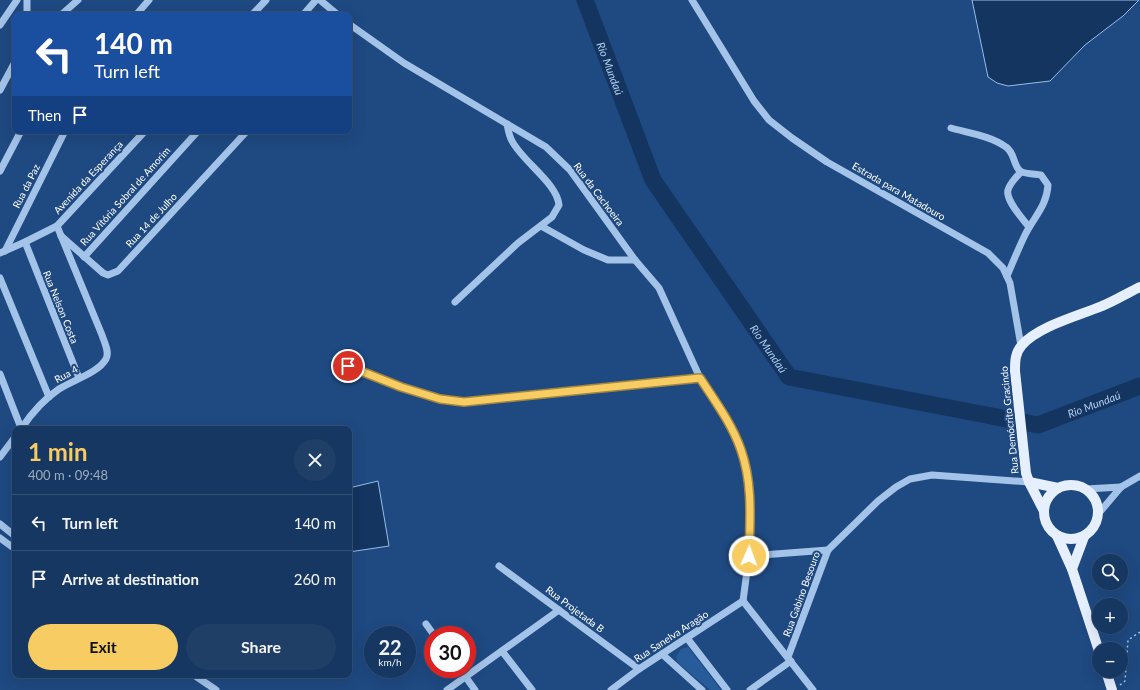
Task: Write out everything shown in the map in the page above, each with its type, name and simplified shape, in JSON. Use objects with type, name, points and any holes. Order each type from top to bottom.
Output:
[{"type":"main road","points":[[1021,346],[1029,339],[1046,329],[1103,306],[1140,287]]},
{"type":"main road","name":"Rua Demócrito Gracindo","points":[[1021,346],[1015,358],[1015,371],[1027,478],[1044,511]]},
{"type":"main road","name":"Rua Demócrito Gracindo","points":[[1027,478],[1058,488]]},
{"type":"main road","points":[[1072,569],[1084,537],[1095,527],[1098,513],[1095,499],[1086,489],[1072,485],[1058,488],[1048,498],[1044,511],[1047,525],[1057,536],[1072,569],[1096,642]]},
{"type":"main road","points":[[1057,536],[1070,540],[1084,537]]},
{"type":"main road","points":[[1110,678],[1116,688]]},
{"type":"street","points":[[0,25],[17,0]]},
{"type":"street","points":[[27,0],[27,12]]},
{"type":"street","points":[[64,12],[73,6],[78,0]]},
{"type":"street","points":[[139,12],[149,0]]},
{"type":"street","points":[[255,12],[266,0]]},
{"type":"street","points":[[306,12],[316,0]]},
{"type":"street","points":[[320,0],[334,12]]},
{"type":"street","name":"Estrada para Matadouro","points":[[692,0],[758,106],[769,120],[827,162],[988,253],[1003,268],[1010,283],[1021,346]]},
{"type":"street","points":[[72,12],[73,6]]},
{"type":"street","name":"Rua da Cachoeira","points":[[352,26],[404,63],[546,147],[570,170],[635,260],[659,288],[700,378],[728,423],[741,450],[747,477],[750,501],[749,556],[743,601]]},
{"type":"street","points":[[0,90],[12,68]]},
{"type":"street","points":[[455,302],[518,243],[552,217],[559,205],[555,192],[524,158],[512,141],[506,124]]},
{"type":"street","points":[[951,128],[994,140],[1008,148],[1013,155],[1017,168],[1021,172],[1041,175],[1048,185],[1048,195],[1029,228],[1007,276]]},
{"type":"street","points":[[0,171],[19,134]]},
{"type":"street","name":"Rua da Paz","points":[[2,252],[64,134]]},
{"type":"street","name":"Avenida da Esperança","points":[[2,252],[57,226],[142,134]]},
{"type":"street","name":"Rua Vitória Sobral de Amorim","points":[[84,257],[195,134]]},
{"type":"street","name":"Rua 14 de Julho","points":[[61,236],[103,273],[108,275],[118,271],[244,134]]},
{"type":"street","points":[[1021,172],[1010,184],[1007,194],[1010,203],[1029,228]]},
{"type":"street","points":[[57,226],[61,236]]},
{"type":"street","points":[[541,226],[584,250],[608,260],[635,260]]},
{"type":"street","name":"Rua 4","points":[[23,426],[49,397],[60,388],[100,367],[107,358],[108,353],[61,236]]},
{"type":"street","name":"Rua Nelson Costa","points":[[25,242],[79,378]]},
{"type":"street","points":[[0,278],[49,397]]},
{"type":"street","points":[[348,366],[408,389],[440,399],[464,402],[700,378]]},
{"type":"street","points":[[0,374],[20,426]]},
{"type":"street","points":[[0,457],[12,440]]},
{"type":"street","name":"Rua Gabino Besouro","points":[[789,659],[828,550],[878,501],[896,487],[910,479],[932,475],[1027,478]]},
{"type":"street","points":[[1098,513],[1121,487],[1140,476]]},
{"type":"street","points":[[1086,489],[1121,487]]},
{"type":"street","points":[[0,524],[12,534]]},
{"type":"street","points":[[0,538],[12,547]]},
{"type":"street","points":[[749,556],[828,550]]},
{"type":"street","name":"Rua Projetada B","points":[[499,566],[639,669]]},
{"type":"street","points":[[743,601],[813,690]]},
{"type":"street","name":"Rua Sanelva Aragão","points":[[612,690],[639,669],[743,601]]},
{"type":"street","points":[[476,670],[559,610]]},
{"type":"street","points":[[687,638],[727,690]]},
{"type":"street","points":[[502,651],[532,690]]},
{"type":"street","points":[[662,654],[702,690]]},
{"type":"street","points":[[750,690],[789,659]]},
{"type":"street","points":[[198,678],[216,690]]},
{"type":"street","points":[[448,690],[465,678]]},
{"type":"street","points":[[467,678],[475,690]]},
{"type":"path","points":[[1116,688],[1125,681],[1128,640],[1140,632]]},
{"type":"shaded area","points":[[972,0],[1139,0],[1123,16],[1085,45],[1050,81],[1008,86],[997,83],[988,77]]},
{"type":"shaded area","points":[[378,481],[389,546],[352,552],[352,487]]},
{"type":"shaded area","points":[[688,647],[721,690],[710,690],[678,663],[676,657],[681,649]]},
{"type":"waterway","name":"Rio Mundaú","points":[[585,0],[653,180],[789,377],[1038,425],[1140,386]]},
{"type":"route","points":[[348,366],[401,387],[440,399],[464,402],[700,378],[728,423],[741,450],[747,477],[750,501],[749,556]]}]
